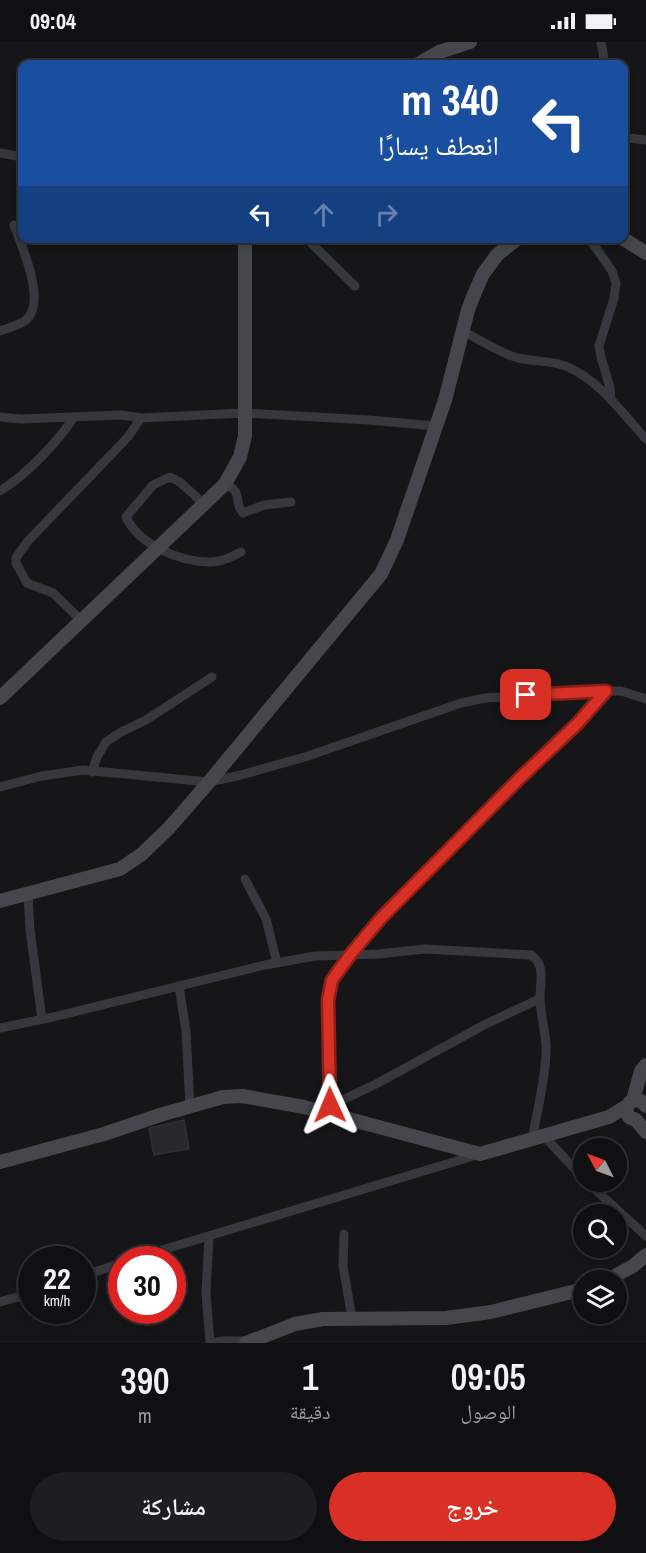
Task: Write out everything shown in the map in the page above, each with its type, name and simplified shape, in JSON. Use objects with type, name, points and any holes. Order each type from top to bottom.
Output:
[{"type":"street","points":[[423,60],[439,47],[471,42]]},
{"type":"street","points":[[601,42],[604,60]]},
{"type":"street","points":[[628,138],[646,140]]},
{"type":"street","points":[[0,153],[18,157]]},
{"type":"street","points":[[14,225],[18,237]]},
{"type":"street","points":[[628,242],[646,253]]},
{"type":"street","points":[[0,331],[26,320],[34,308],[33,283],[20,243]]},
{"type":"street","points":[[0,698],[159,548],[225,484],[232,474],[240,457],[244,436],[245,243]]},
{"type":"street","points":[[311,243],[355,286]]},
{"type":"street","points":[[0,901],[120,869],[142,854],[169,828],[209,782],[381,574],[397,540],[445,400],[468,310],[483,274],[497,255],[512,243]]},
{"type":"street","points":[[592,243],[612,271],[616,283],[600,346],[600,357],[610,388],[611,400]]},
{"type":"street","points":[[464,332],[519,358],[558,363],[571,368],[611,400],[646,439]]},
{"type":"street","points":[[0,417],[21,419],[121,415],[141,418],[244,413],[435,426]]},
{"type":"street","points":[[0,491],[10,485],[54,443],[74,417]]},
{"type":"street","points":[[81,620],[52,593],[27,583],[15,558],[27,542],[128,437],[141,418]]},
{"type":"street","points":[[204,504],[180,482],[172,477],[164,478],[153,485],[126,517],[131,527],[159,548],[184,558],[209,562],[222,561],[241,552]]},
{"type":"street","points":[[225,484],[239,497],[239,510],[243,513],[264,505],[291,502]]},
{"type":"street","points":[[92,771],[106,742],[194,691],[212,677]]},
{"type":"street","points":[[326,1109],[329,989],[332,980],[381,918],[527,770],[578,723],[606,691]]},
{"type":"street","points":[[0,787],[66,771],[92,771],[209,782],[241,776],[308,756],[461,703],[485,698],[546,693],[621,691],[646,699]]},
{"type":"street","points":[[245,879],[266,919],[277,963]]},
{"type":"street","points":[[28,894],[30,930],[42,1019]]},
{"type":"street","points":[[0,1028],[315,956],[425,949],[531,955],[541,966],[539,999],[545,1027],[546,1053],[538,1138]]},
{"type":"street","points":[[179,986],[186,1031],[190,1106]]},
{"type":"street","points":[[326,1109],[484,1025],[539,999]]},
{"type":"street","points":[[646,1065],[641,1071],[638,1108],[646,1132]]},
{"type":"street","points":[[0,1162],[104,1134],[223,1097],[242,1096],[326,1109],[480,1154]]},
{"type":"street","points":[[176,1246],[638,1108]]},
{"type":"street","points":[[538,1138],[573,1169]]},
{"type":"street","points":[[598,1192],[646,1236]]},
{"type":"street","points":[[344,1234],[343,1266],[352,1318]]},
{"type":"street","points":[[209,1236],[206,1293],[211,1343],[247,1342],[295,1324],[323,1319],[446,1318],[491,1312],[573,1292]]},
{"type":"street","points":[[626,1270],[646,1255]]},
{"type":"street","points":[[0,1302],[18,1297]]},
{"type":"building","points":[[184,1120],[189,1149],[154,1155],[149,1128]]},
{"type":"route","points":[[330,1105],[328,1000],[332,980],[381,918],[557,741],[594,707],[606,691],[526,695]]}]
